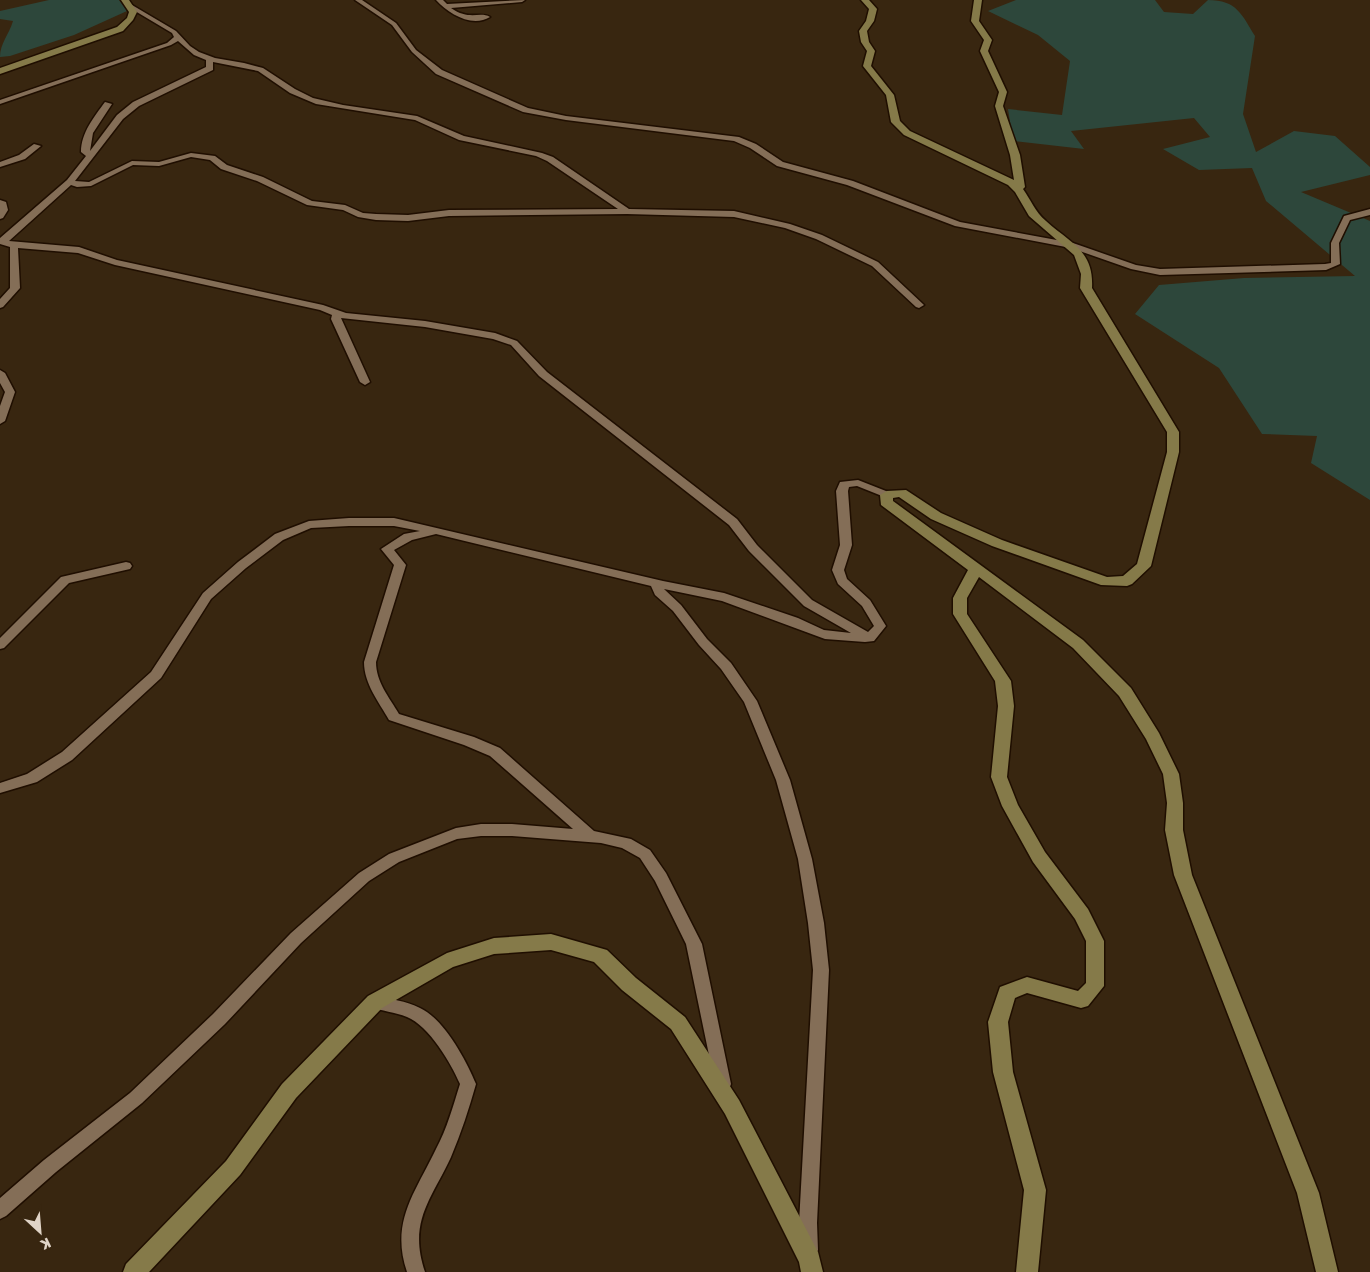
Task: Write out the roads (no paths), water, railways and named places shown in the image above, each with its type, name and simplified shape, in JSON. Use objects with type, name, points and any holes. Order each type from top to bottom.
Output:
[{"type":"street","points":[[125,0],[132,7],[174,32],[188,49],[209,60],[246,65],[259,69],[270,74],[284,86],[320,102],[416,118],[459,137],[510,145],[531,151],[550,159],[628,211]]},
{"type":"street","points":[[358,0],[394,24],[414,51],[439,72],[526,110],[566,118],[725,136],[754,146],[780,164],[850,183],[938,218],[958,224],[1073,246],[1111,260],[1160,272],[1257,268],[1317,269],[1336,264],[1335,244],[1347,218],[1370,212]]},
{"type":"street","points":[[439,0],[465,19],[487,17]]},
{"type":"street","points":[[446,6],[522,0]]},
{"type":"street","points":[[865,0],[873,9],[872,17],[862,30],[862,37],[870,51],[867,66],[890,95],[896,122],[907,133],[1005,178],[1020,188]]},
{"type":"street","points":[[870,638],[880,626],[866,603],[842,582],[838,570],[846,545],[842,491],[844,484],[858,483],[887,495],[901,493],[936,516],[998,543],[1106,582],[1127,582],[1144,566],[1173,452],[1173,432],[1167,419],[1118,344],[1086,288],[1089,277],[1086,268],[1073,246],[1044,225],[1033,213],[1020,188],[1015,156],[999,106],[1003,92],[984,51],[988,40],[975,21],[978,0]]},
{"type":"street","points":[[0,71],[120,29],[131,20],[134,13],[132,7]]},
{"type":"street","points":[[0,102],[169,44],[178,38]]},
{"type":"street","points":[[1,242],[70,182],[120,117],[136,104],[210,68],[209,60]]},
{"type":"street","points":[[90,154],[85,152],[85,142],[92,130],[94,121],[108,104]]},
{"type":"street","points":[[0,165],[22,157],[37,146]]},
{"type":"street","points":[[70,182],[77,185],[91,184],[132,162],[159,164],[191,155],[212,158],[224,167],[260,179],[310,203],[345,208],[361,215],[376,217],[408,218],[449,213],[628,211],[734,214],[787,226],[820,237],[875,264],[919,304]]},
{"type":"street","points":[[0,203],[3,204],[4,210],[0,216]]},
{"type":"street","points":[[1,242],[14,245],[79,250],[115,262],[323,308],[337,314],[425,324],[495,336],[514,343],[543,374],[733,522],[754,548],[808,603],[870,638]]},
{"type":"street","points":[[0,305],[16,288],[14,245]]},
{"type":"street","points":[[337,314],[336,319],[365,382]]},
{"type":"street","points":[[0,373],[10,392],[0,421]]},
{"type":"street","points":[[887,495],[886,502],[893,508],[1078,644],[1125,692],[1153,737],[1171,774],[1175,803],[1174,830],[1183,875],[1308,1193],[1327,1272]]},
{"type":"street","points":[[0,788],[32,778],[67,756],[156,675],[207,596],[242,565],[279,537],[309,525],[349,522],[394,522],[439,531],[656,584],[724,597],[793,620],[805,628],[825,635],[870,638]]},
{"type":"street","points":[[439,531],[408,538],[387,549],[400,565],[370,662],[370,671],[387,709],[398,719],[469,741],[495,752],[590,836]]},
{"type":"street","points":[[0,645],[65,580],[126,566]]},
{"type":"street","points":[[976,569],[960,598],[960,614],[1002,681],[1006,706],[999,777],[1010,806],[1038,857],[1082,914],[1094,941],[1095,986],[1081,1000],[1027,985],[1007,993],[998,1022],[1002,1072],[1035,1190],[1027,1272]]},
{"type":"street","points":[[656,584],[659,592],[677,608],[726,666],[750,701],[784,780],[805,859],[816,923],[821,970],[808,1223],[811,1266]]},
{"type":"street","points":[[0,1210],[50,1166],[136,1098],[219,1019],[296,938],[380,865],[440,838],[481,830],[590,836],[626,842],[645,854],[661,877],[681,915],[694,944],[708,1003],[721,1078],[732,1107],[811,1266]]},
{"type":"street","points":[[134,1272],[233,1168],[289,1091],[375,1002],[447,961],[494,946],[551,942],[600,956],[629,984],[678,1023],[732,1107]]},
{"type":"street","points":[[375,1002],[398,1008],[423,1018],[465,1075],[468,1084],[450,1140],[412,1215],[411,1262],[416,1272]]}]
